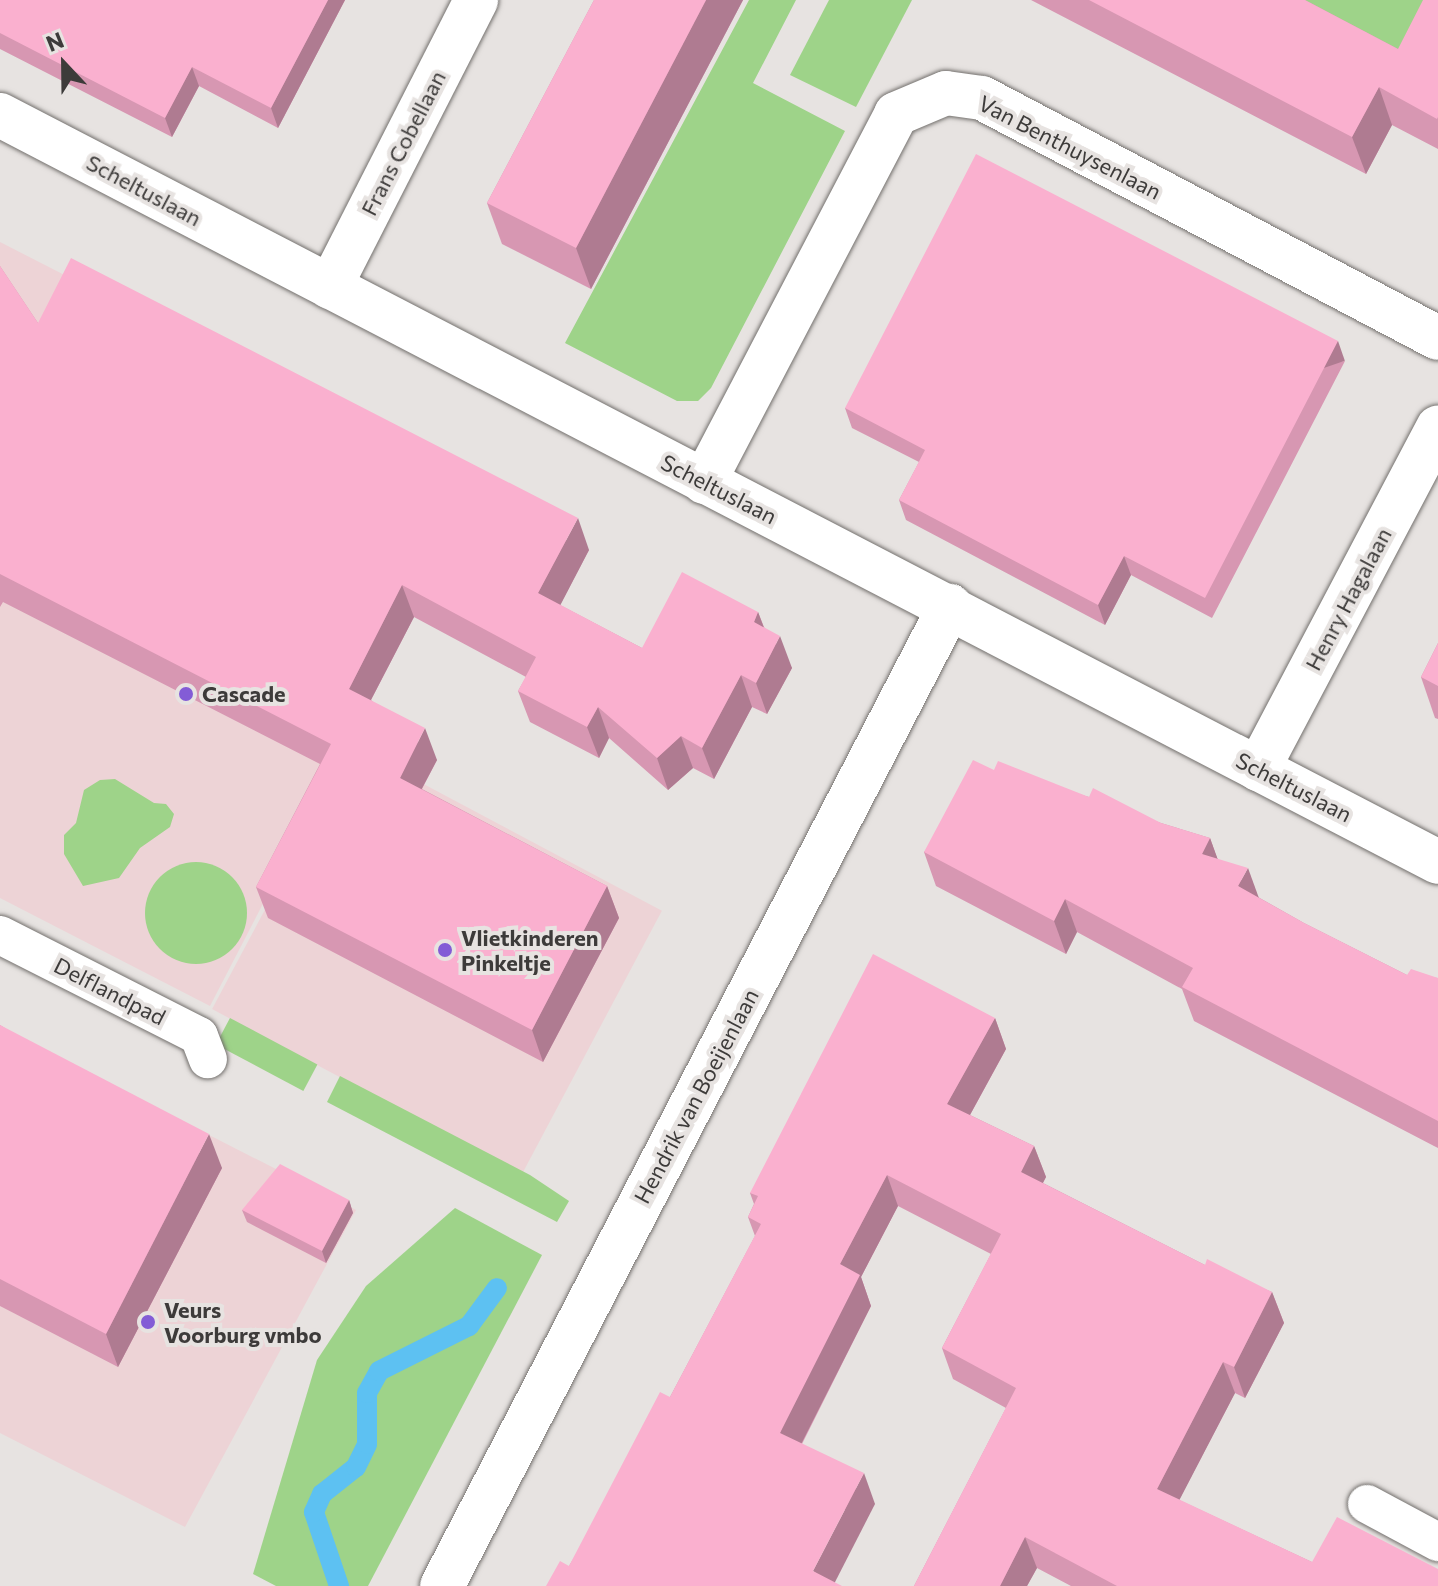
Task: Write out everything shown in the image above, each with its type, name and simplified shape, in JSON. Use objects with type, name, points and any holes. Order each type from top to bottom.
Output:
[{"type":"street","name":"Frans Cobellaan","points":[[330,287],[476,0]]},
{"type":"street","name":"Van Benthuysenlaan","points":[[704,482],[896,114],[946,93],[982,98],[1438,338]]},
{"type":"street","name":"Scheltuslaan","points":[[0,115],[1438,862]]},
{"type":"street","name":"Henry Hagalaan","points":[[1258,769],[1438,428]]},
{"type":"street","name":"Hendrik van Boeijenlaan","points":[[442,1586],[950,606]]},
{"type":"lane","name":"Delflandpad","points":[[0,935],[199,1036],[208,1059]]},
{"type":"lane","points":[[1367,1504],[1438,1542]]},
{"type":"shaded area","name":"Cascade","points":[[0,242],[479,487],[210,1006],[0,898]]},
{"type":"shaded area","name":"Vlietkinderen Pinkeltje","points":[[352,746],[662,911],[522,1174],[212,1009]]},
{"type":"shaded area","name":"Veurs Voorburg vmbo","points":[[0,1028],[356,1210],[185,1527],[0,1433]]},
{"type":"green space","points":[[749,0],[796,0],[753,83],[845,131],[711,388],[698,401],[677,401],[565,343]]},
{"type":"green space","points":[[829,0],[912,0],[856,107],[790,75]]},
{"type":"green space","points":[[1263,0],[1438,0],[1411,76]]},
{"type":"green space","points":[[115,779],[154,803],[166,804],[174,814],[170,827],[140,848],[119,878],[83,886],[64,854],[64,835],[76,823],[84,790],[100,780]]},
{"type":"green space","points":[[196,862],[215,866],[232,877],[243,894],[247,913],[243,932],[232,949],[215,960],[196,964],[177,960],[160,949],[149,932],[145,913],[149,894],[160,877],[177,866]]},
{"type":"green space","points":[[230,1018],[317,1064],[303,1091],[216,1044]]},
{"type":"green space","points":[[340,1076],[530,1175],[569,1201],[557,1222],[327,1102]]},
{"type":"green space","points":[[455,1208],[542,1255],[368,1586],[276,1586],[253,1574],[317,1360],[366,1286]]},
{"type":"building","points":[[0,0],[328,0],[271,108],[192,67],[165,118],[0,33]]},
{"type":"building","points":[[594,0],[706,0],[576,248],[487,203]]},
{"type":"building","points":[[1089,0],[1305,0],[1398,49],[1423,0],[1438,0],[1438,117],[1379,87],[1352,137]]},
{"type":"building","points":[[976,154],[1338,341],[1205,598],[1124,556],[1098,605],[899,500],[925,450],[845,408]]},
{"type":"building","points":[[71,258],[578,518],[538,593],[642,648],[682,572],[758,612],[754,622],[780,636],[756,683],[741,675],[702,748],[681,736],[657,758],[598,707],[587,727],[518,691],[536,657],[402,585],[349,689],[425,728],[400,778],[607,886],[532,1030],[256,887],[331,744],[0,574],[0,266],[38,323]]},
{"type":"building","points":[[1438,643],[1438,686],[1421,677]]},
{"type":"building","points":[[973,760],[994,770],[998,761],[1089,797],[1093,788],[1161,823],[1210,838],[1202,854],[1248,868],[1238,886],[1407,975],[1411,969],[1438,978],[1438,1121],[1182,987],[1193,968],[1065,899],[1054,921],[924,852]]},
{"type":"building","points":[[873,954],[995,1018],[947,1104],[1034,1146],[1021,1172],[1205,1265],[1207,1259],[1272,1292],[1234,1367],[1223,1362],[1157,1489],[1312,1562],[1337,1517],[1438,1569],[1438,1586],[1117,1586],[1025,1537],[1000,1586],[914,1586],[1016,1388],[942,1348],[1001,1234],[887,1175],[840,1264],[860,1275],[780,1433],[864,1473],[813,1571],[842,1586],[546,1586],[560,1561],[569,1566],[660,1392],[670,1397],[761,1224],[748,1217],[758,1196],[750,1193]]},
{"type":"building","points":[[0,1025],[209,1134],[106,1334],[0,1279]]},
{"type":"building","points":[[280,1164],[349,1200],[322,1251],[242,1210]]},
{"type":"waterway","points":[[339,1586],[314,1512],[322,1494],[356,1467],[367,1444],[367,1393],[379,1371],[469,1326],[497,1288]]},
{"type":"place","name":"Cascade","points":[[186,694]]},
{"type":"place","name":"Vlietkinderen Pinkeltje","points":[[445,950]]},
{"type":"place","name":"Veurs Voorburg vmbo","points":[[148,1322]]}]
